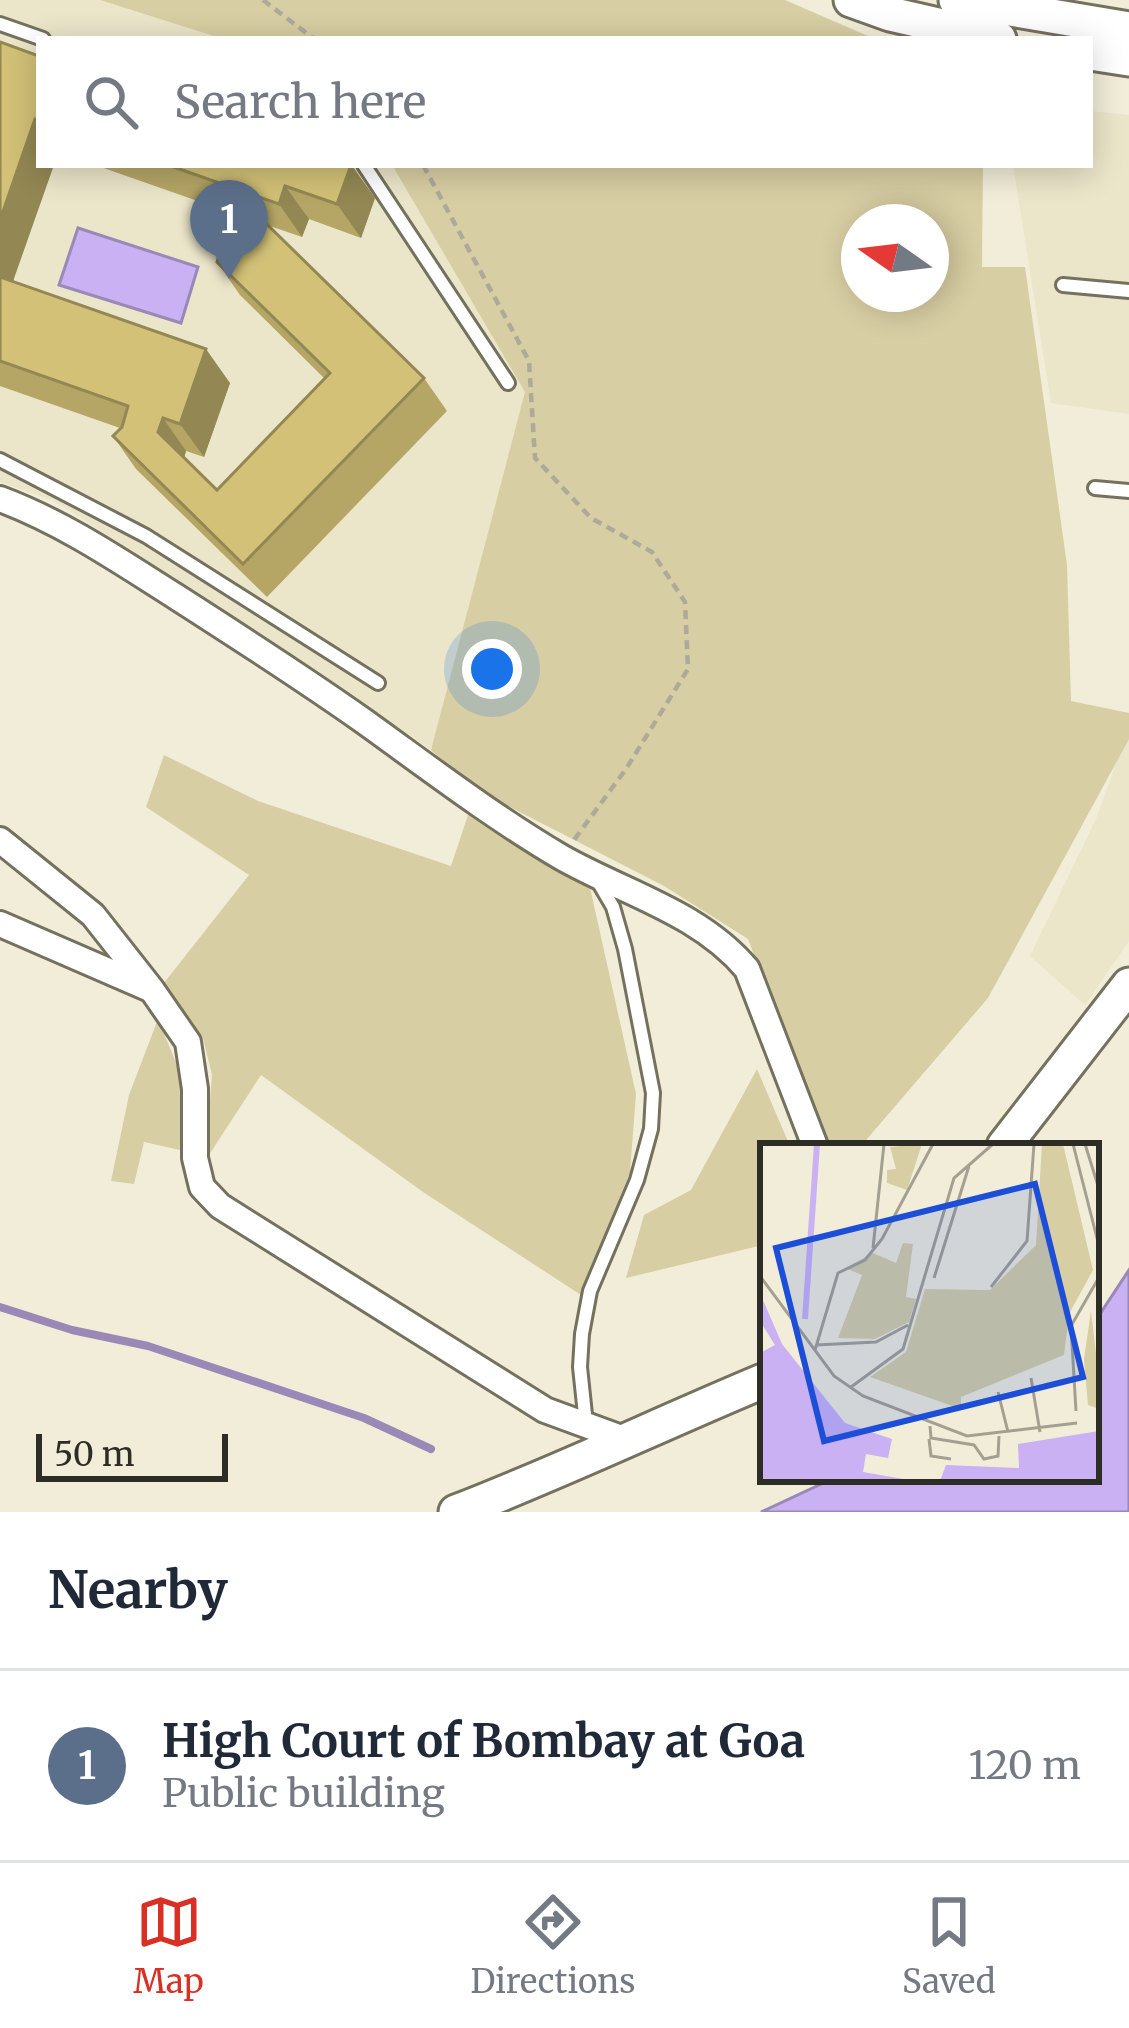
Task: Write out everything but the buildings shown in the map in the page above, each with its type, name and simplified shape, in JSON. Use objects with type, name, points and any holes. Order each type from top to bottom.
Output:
[{"type":"main road","points":[[851,0],[986,36]]},
{"type":"main road","points":[[956,0],[1129,29]]},
{"type":"main road","points":[[1093,53],[1129,59]]},
{"type":"main road","points":[[1006,1143],[1129,985]]},
{"type":"main road","points":[[456,1512],[760,1382]]},
{"type":"street","points":[[0,499],[110,554],[307,681],[561,857],[703,928],[731,950],[747,969],[814,1143]]},
{"type":"street","points":[[0,840],[93,915],[188,1042],[195,1089],[195,1158],[202,1187],[220,1206],[545,1410],[624,1439]]},
{"type":"street","points":[[0,924],[152,990]]},
{"type":"lane","points":[[0,24],[36,37]]},
{"type":"lane","points":[[366,168],[508,383]]},
{"type":"lane","points":[[1063,285],[1129,291]]},
{"type":"lane","points":[[0,460],[146,536],[378,683]]},
{"type":"lane","points":[[1095,488],[1129,491]]},
{"type":"lane","points":[[586,1427],[581,1334],[590,1292],[637,1180],[651,1130],[653,1094],[625,949],[613,907],[592,872]]},
{"type":"path","points":[[263,0],[310,36]]},
{"type":"path","points":[[425,168],[529,361],[535,458],[591,518],[652,552],[685,602],[688,669],[626,769],[561,857]]},
{"type":"shaded area","points":[[0,0],[100,0],[214,36],[36,36],[36,168],[394,168],[526,392],[431,750],[54,501],[0,482]]},
{"type":"shaded area","points":[[100,0],[785,0],[868,36],[214,36]]},
{"type":"shaded area","points":[[1093,111],[1129,115],[1129,414],[1051,403],[1013,168],[1093,168]]},
{"type":"shaded area","points":[[394,168],[983,168],[982,267],[1025,267],[1067,565],[1071,701],[1129,713],[1129,739],[988,998],[864,1143],[826,1143],[748,939],[664,886],[471,787],[431,750],[525,392]]},
{"type":"shaded area","points":[[78,228],[198,267],[181,323],[59,285]]},
{"type":"shaded area","points":[[1129,727],[1129,941],[1085,1005],[1030,956],[1096,819]]},
{"type":"shaded area","points":[[164,755],[258,801],[451,866],[470,809],[589,883],[636,1094],[630,1172],[581,1295],[423,1192],[261,1075],[205,1161],[212,1075],[203,1038],[160,988],[249,875],[146,807]]},
{"type":"shaded area","points":[[158,1019],[183,1080],[180,1150],[144,1142],[134,1184],[111,1181],[129,1095]]},
{"type":"shaded area","points":[[757,1069],[789,1143],[760,1143],[760,1246],[626,1278],[644,1215],[691,1190]]},
{"type":"shaded area","points":[[1129,1270],[1129,1512],[761,1512],[826,1482],[1099,1482],[1099,1315]]},
{"type":"waterway","points":[[0,1307],[72,1330],[148,1346],[364,1418],[431,1449]]},
{"type":"place","name":"High Court of Bombay at Goa","points":[[229,279]]}]
